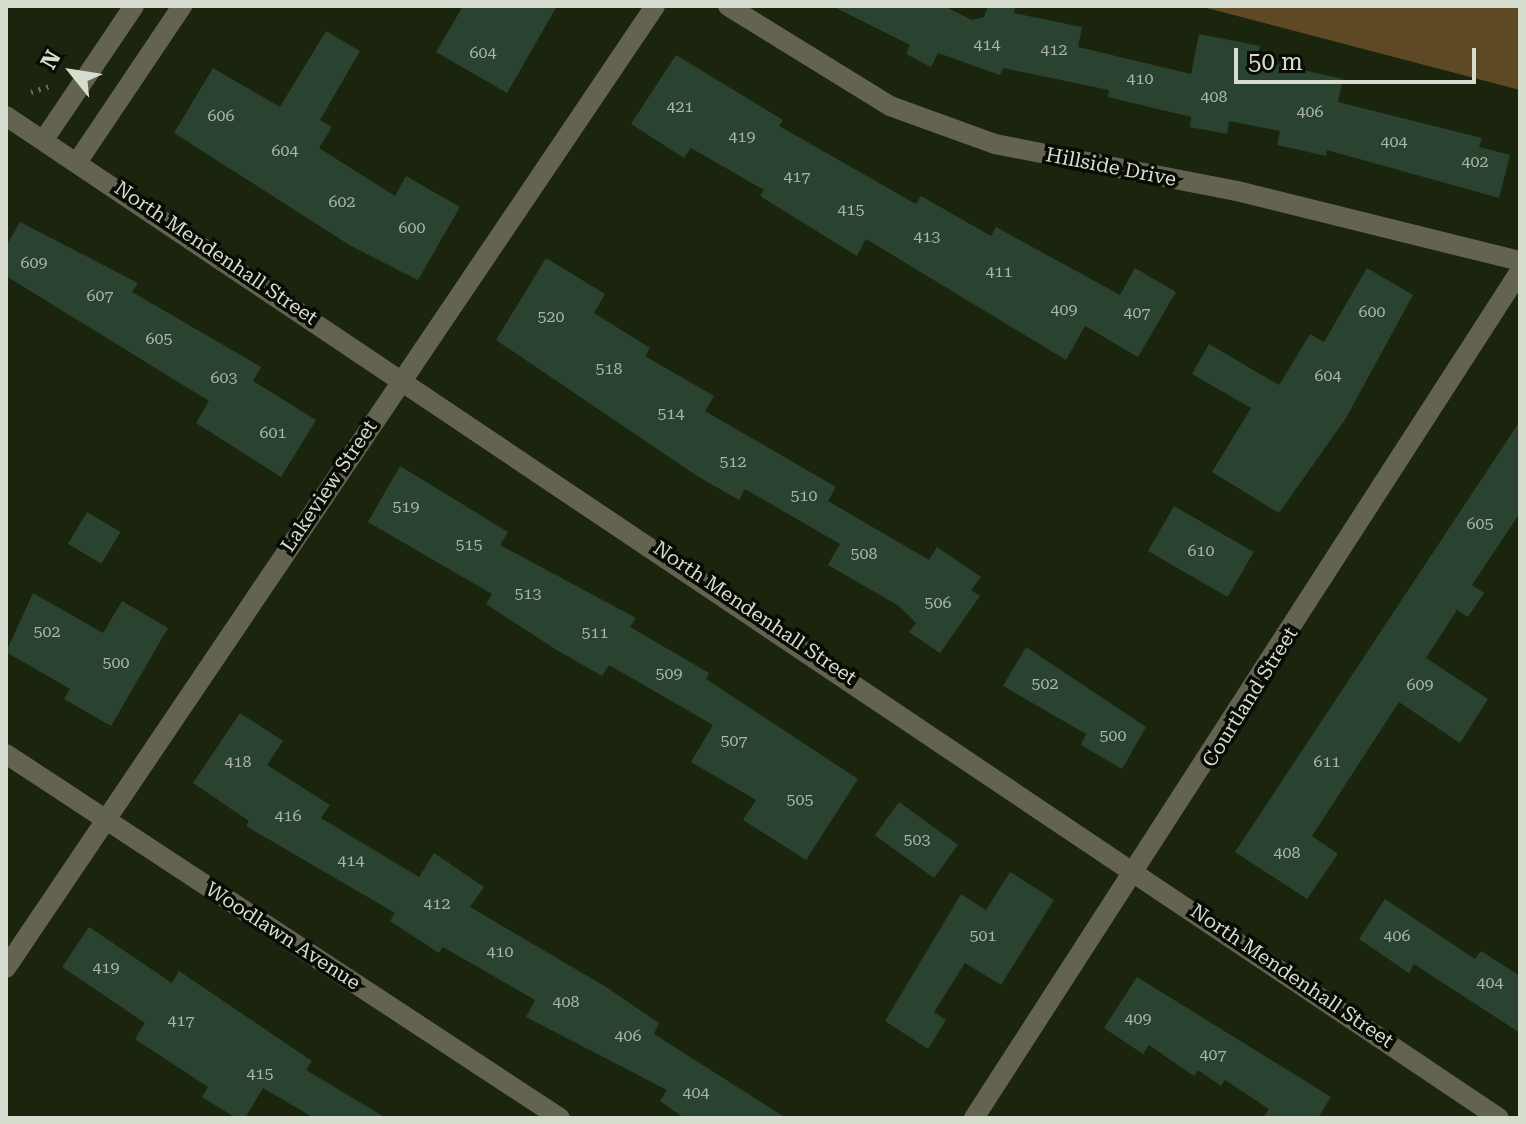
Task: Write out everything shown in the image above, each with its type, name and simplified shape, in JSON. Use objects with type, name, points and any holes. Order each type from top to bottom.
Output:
[{"type":"street","points":[[45,138],[134,6]]},
{"type":"street","points":[[78,161],[182,6]]},
{"type":"street","name":"Lakeview Street","points":[[6,968],[655,6]]},
{"type":"street","name":"Hillside Drive","points":[[728,6],[890,106],[995,144],[1237,191],[1520,261]]},
{"type":"street","name":"North Mendenhall Street","points":[[6,116],[45,138],[403,377],[1499,1118]]},
{"type":"street","name":"Courtland Street","points":[[974,1118],[1139,872],[1520,271]]},
{"type":"street","name":"Woodlawn Avenue","points":[[6,754],[560,1118]]},
{"type":"shaded area","points":[[1199,6],[1520,6],[1520,90]]},
{"type":"building","points":[[463,6],[557,6],[507,93],[436,52]]},
{"type":"building","points":[[832,6],[944,6],[972,20],[984,17],[988,6],[1016,6],[1014,13],[1082,27],[1078,47],[1191,74],[1199,34],[1260,46],[1257,60],[1343,79],[1338,102],[1482,138],[1479,147],[1510,155],[1499,198],[1327,150],[1326,156],[1277,145],[1280,131],[1229,121],[1227,134],[1190,127],[1191,117],[1108,97],[1109,90],[1003,68],[1000,75],[938,53],[931,67],[906,54],[910,45]]},
{"type":"building","points":[[326,31],[360,51],[320,120],[332,127],[319,148],[395,196],[406,176],[460,207],[418,280],[351,246],[174,133],[213,68],[280,107]]},
{"type":"building","points":[[676,55],[783,120],[779,126],[916,204],[921,196],[991,236],[996,227],[1120,295],[1135,268],[1176,292],[1138,357],[1085,326],[1066,360],[866,239],[857,256],[760,196],[764,190],[691,148],[684,158],[631,124]]},
{"type":"building","points":[[20,222],[138,283],[132,292],[261,367],[253,381],[316,420],[281,477],[196,423],[209,401],[6,276],[6,246]]},
{"type":"building","points":[[546,258],[605,294],[594,313],[650,348],[645,356],[714,396],[705,411],[836,487],[828,501],[929,560],[937,547],[981,577],[971,590],[980,596],[940,653],[909,632],[916,623],[899,606],[828,565],[840,544],[745,489],[739,500],[697,476],[496,340]]},
{"type":"building","points":[[1367,268],[1413,295],[1346,418],[1279,513],[1212,472],[1251,408],[1192,374],[1209,344],[1279,385],[1310,334],[1324,342]]},
{"type":"building","points":[[1520,421],[1520,513],[1472,585],[1484,593],[1468,617],[1457,610],[1426,658],[1488,699],[1460,743],[1399,702],[1312,836],[1338,854],[1307,899],[1235,852]]},
{"type":"building","points":[[400,466],[508,532],[500,545],[636,618],[630,627],[709,673],[706,679],[858,779],[806,860],[743,820],[756,800],[691,762],[713,725],[609,665],[602,676],[555,649],[486,604],[492,594],[368,522]]},
{"type":"building","points":[[1174,506],[1254,552],[1228,597],[1148,551]]},
{"type":"building","points":[[87,512],[120,532],[101,564],[68,544]]},
{"type":"building","points":[[33,593],[103,633],[122,601],[168,628],[111,726],[64,699],[70,689],[6,652]]},
{"type":"building","points":[[1026,647],[1146,727],[1122,769],[1081,745],[1086,734],[1003,686]]},
{"type":"building","points":[[240,713],[283,741],[267,765],[330,805],[321,818],[419,877],[434,853],[484,887],[470,907],[606,987],[659,1023],[654,1034],[786,1118],[684,1118],[660,1101],[667,1090],[526,1017],[535,1000],[443,947],[439,953],[390,921],[395,913],[246,826],[249,821],[193,783]]},
{"type":"building","points":[[899,802],[958,845],[934,878],[875,835]]},
{"type":"building","points":[[1010,872],[1054,900],[1001,985],[965,963],[934,1012],[946,1020],[928,1049],[885,1021],[961,894],[986,910]]},
{"type":"building","points":[[1385,899],[1475,959],[1481,951],[1520,976],[1520,1033],[1414,964],[1409,973],[1359,939]]},
{"type":"building","points":[[89,927],[172,983],[179,971],[312,1061],[306,1070],[386,1118],[314,1118],[263,1088],[245,1118],[236,1118],[202,1097],[208,1087],[135,1039],[145,1023],[62,967]]},
{"type":"building","points":[[1137,977],[1331,1097],[1318,1118],[1263,1118],[1269,1109],[1225,1080],[1221,1086],[1198,1070],[1194,1076],[1149,1045],[1143,1054],[1104,1028]]}]
